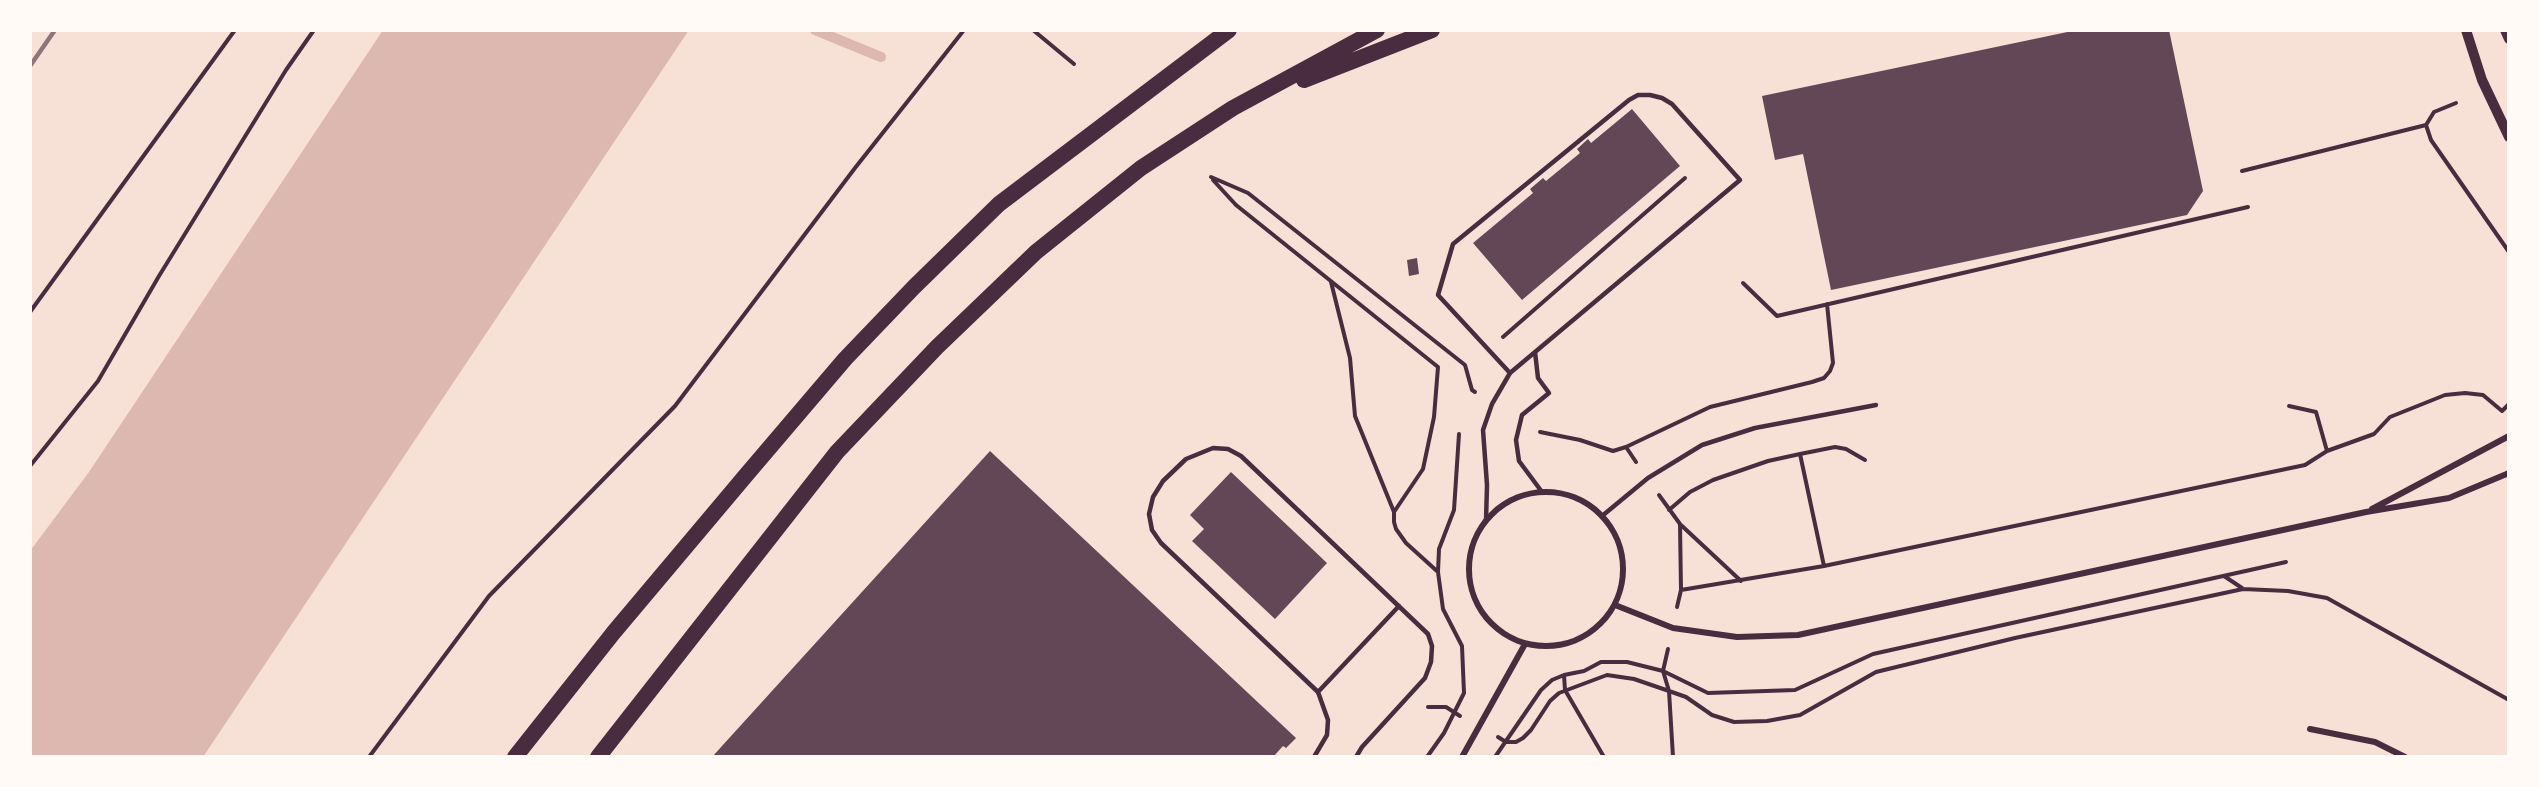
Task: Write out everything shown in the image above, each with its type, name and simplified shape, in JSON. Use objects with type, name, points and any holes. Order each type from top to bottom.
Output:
[{"type":"highway","points":[[515,757],[614,632],[695,535],[845,359],[906,295],[999,204],[1229,30]]},
{"type":"highway","points":[[1178,68],[1241,30]]},
{"type":"highway","points":[[598,757],[837,453],[937,347],[1045,245],[1141,168],[1233,108],[1377,30]]},
{"type":"highway","points":[[1233,108],[1432,30]]},
{"type":"street","points":[[2466,30],[2482,80],[2509,137]]},
{"type":"street","points":[[2505,30],[2509,39]]},
{"type":"street","points":[[2366,512],[2509,436]]},
{"type":"street","points":[[1615,605],[1673,628],[1737,637],[1798,634],[2366,512],[2449,498],[2509,473]]},
{"type":"street","points":[[1542,492],[1563,494],[1583,501],[1602,516],[1616,535],[1623,558],[1623,582],[1615,605],[1599,626],[1577,640],[1552,647],[1525,644],[1501,633],[1483,615],[1471,591],[1469,565],[1475,539],[1486,521],[1502,506],[1520,496],[1542,492]]},
{"type":"street","points":[[1462,757],[1525,644]]},
{"type":"street","points":[[2310,729],[2375,742],[2405,757]]},
{"type":"lane","points":[[1486,521],[1487,485],[1483,430],[1492,404],[1510,373],[1740,180],[1672,104],[1662,98],[1638,95],[1629,100],[1453,244],[1438,295],[1510,373]]},
{"type":"lane","points":[[1535,352],[1538,378],[1549,393],[1522,416],[1516,440],[1519,461],[1542,492]]},
{"type":"lane","points":[[1602,516],[1648,478],[1702,445],[1755,428],[1876,405]]},
{"type":"lane","points":[[1314,757],[1326,735],[1328,720],[1318,692],[1161,543],[1152,530],[1149,514],[1153,497],[1163,482],[1186,459],[1213,448],[1228,449],[1241,456],[1428,634],[1432,646],[1431,662],[1425,678],[1362,747],[1356,757]]},
{"type":"lane","points":[[1318,692],[1399,606]]},
{"type":"path","points":[[30,312],[235,30]]},
{"type":"path","points":[[30,466],[98,381],[159,276],[286,70],[314,30]]},
{"type":"path","points":[[369,757],[489,596],[675,406],[855,168],[964,30]]},
{"type":"path","points":[[1033,30],[1074,64]]},
{"type":"path","points":[[2242,171],[2426,125],[2434,112],[2457,103]]},
{"type":"path","points":[[2426,125],[2431,140],[2509,252]]},
{"type":"path","points":[[1395,512],[1423,469],[1434,417],[1438,367],[1236,206],[1211,177],[1248,194],[1465,365],[1472,390],[1469,400]]},
{"type":"path","points":[[1488,349],[1685,178]]},
{"type":"path","points":[[1743,283],[1777,316],[2248,207]]},
{"type":"path","points":[[1330,282],[1350,358],[1355,416],[1395,512],[1396,529],[1407,543],[1438,572]]},
{"type":"path","points":[[1521,422],[1543,433],[1580,440],[1613,451],[1710,407],[1824,378],[1833,363],[1827,304]]},
{"type":"path","points":[[1472,390],[1492,404]]},
{"type":"path","points":[[1681,590],[1824,566],[2305,465],[2327,451],[2374,434],[2390,417],[2445,395],[2465,393],[2483,395],[2502,411],[2509,404]]},
{"type":"path","points":[[2289,406],[2316,412],[2327,451]]},
{"type":"path","points":[[1427,757],[1432,752],[1464,693],[1462,646],[1443,609],[1438,572],[1439,549],[1454,510],[1460,429]]},
{"type":"path","points":[[1626,447],[1680,525],[1741,581]]},
{"type":"path","points":[[1669,510],[1690,492],[1713,480],[1768,461],[1835,447],[1846,449],[1865,460]]},
{"type":"path","points":[[1800,454],[1824,566]]},
{"type":"path","points":[[1673,757],[1669,690],[1663,671],[1681,590],[1680,525]]},
{"type":"path","points":[[1494,757],[1541,690],[1552,680],[1584,671],[1601,662],[1615,661],[1663,671],[1708,693],[1796,690],[1873,654],[2286,562]]},
{"type":"path","points":[[2224,576],[2243,589]]},
{"type":"path","points":[[1454,712],[1506,742],[1516,742],[1532,730],[1550,701],[1558,693],[1607,675],[1634,679],[1669,690],[1686,697],[1712,715],[1734,722],[1767,721],[1800,715],[1876,672],[2015,638],[2243,589],[2288,591],[2327,598],[2509,700]]},
{"type":"path","points":[[1564,675],[1565,690],[1604,757]]},
{"type":"shaded area","points":[[383,30],[689,30],[203,757],[30,757],[30,551],[89,472]]},
{"type":"building","points":[[2077,30],[2169,30],[2203,191],[2187,215],[1831,290],[1803,154],[1775,160],[1762,96]]},
{"type":"building","points":[[1632,109],[1680,166],[1522,300],[1473,243],[1533,193],[1530,189],[1543,178],[1546,181],[1580,153],[1577,149],[1588,139],[1591,143]]},
{"type":"building","points":[[1417,258],[1419,274],[1409,276],[1407,260]]},
{"type":"building","points":[[990,451],[1296,738],[1286,748],[1283,746],[1273,757],[712,757]]},
{"type":"building","points":[[1231,472],[1327,563],[1275,619],[1192,541],[1204,529],[1190,515]]},
{"type":"waterway","points":[[815,30],[881,57]]},
{"type":"railway","points":[[30,66],[55,30]]}]
